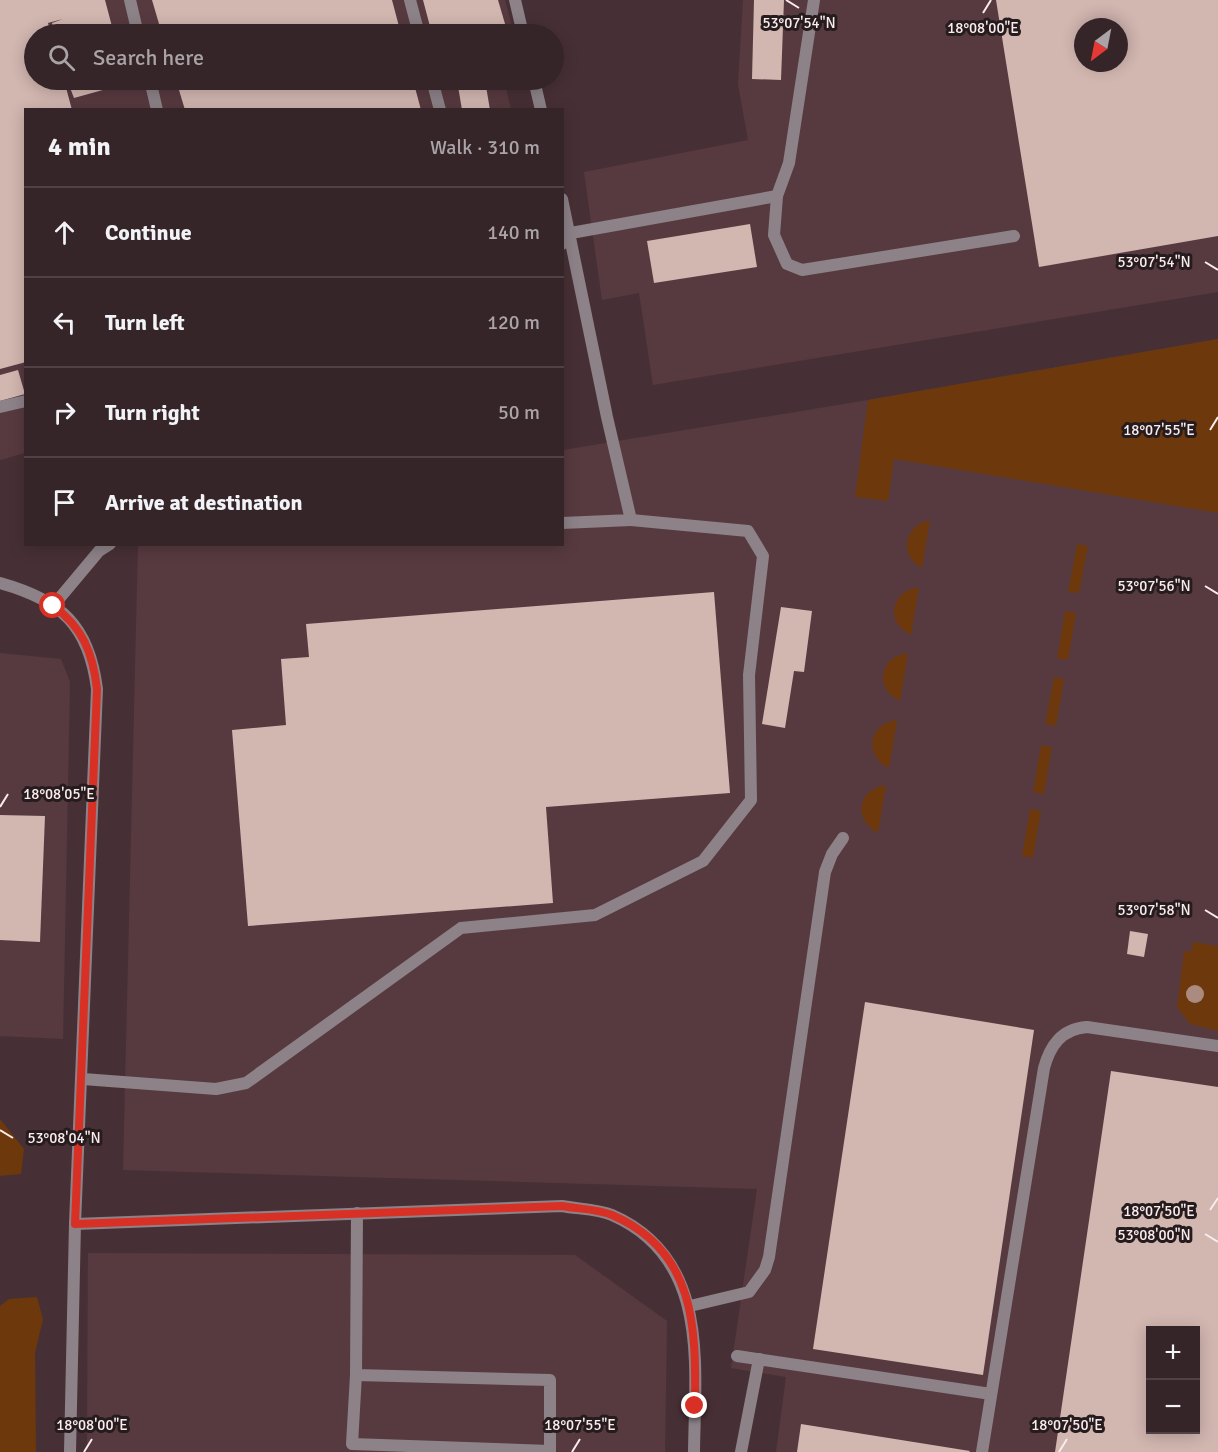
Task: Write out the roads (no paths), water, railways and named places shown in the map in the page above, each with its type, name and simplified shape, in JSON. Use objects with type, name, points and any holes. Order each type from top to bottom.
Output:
[{"type":"street","points":[[130,0],[136,24]]},
{"type":"street","points":[[410,0],[416,24]]},
{"type":"street","points":[[515,0],[521,24]]},
{"type":"street","points":[[814,0],[789,163],[777,196],[774,235],[787,264],[802,270],[1014,236]]},
{"type":"street","points":[[152,90],[157,108]]},
{"type":"street","points":[[435,90],[439,108]]},
{"type":"street","points":[[536,90],[541,108]]},
{"type":"street","points":[[564,241],[570,233],[777,196]]},
{"type":"street","points":[[564,208],[607,417],[631,520]]},
{"type":"street","points":[[0,407],[24,401]]},
{"type":"street","points":[[83,1079],[216,1089],[246,1083],[461,928],[595,915],[703,861],[751,800],[749,675],[763,556],[748,531],[631,520],[564,523]]},
{"type":"street","points":[[53,606],[99,551],[107,546]]},
{"type":"street","points":[[0,583],[39,597],[53,606],[82,633],[93,660],[97,689],[83,1079],[75,1224],[70,1452]]},
{"type":"street","points":[[690,1306],[749,1292],[765,1270],[773,1242],[825,872],[832,854],[843,838]]},
{"type":"street","points":[[981,1452],[1044,1068],[1054,1042],[1077,1028],[1096,1027],[1218,1046]]},
{"type":"street","points":[[75,1224],[562,1206],[611,1214],[648,1237],[672,1265],[690,1306],[695,1358],[694,1452]]},
{"type":"street","points":[[356,1376],[550,1380],[550,1451],[352,1444],[356,1376],[357,1213]]},
{"type":"street","points":[[737,1356],[991,1394]]},
{"type":"street","points":[[741,1452],[759,1359]]}]
